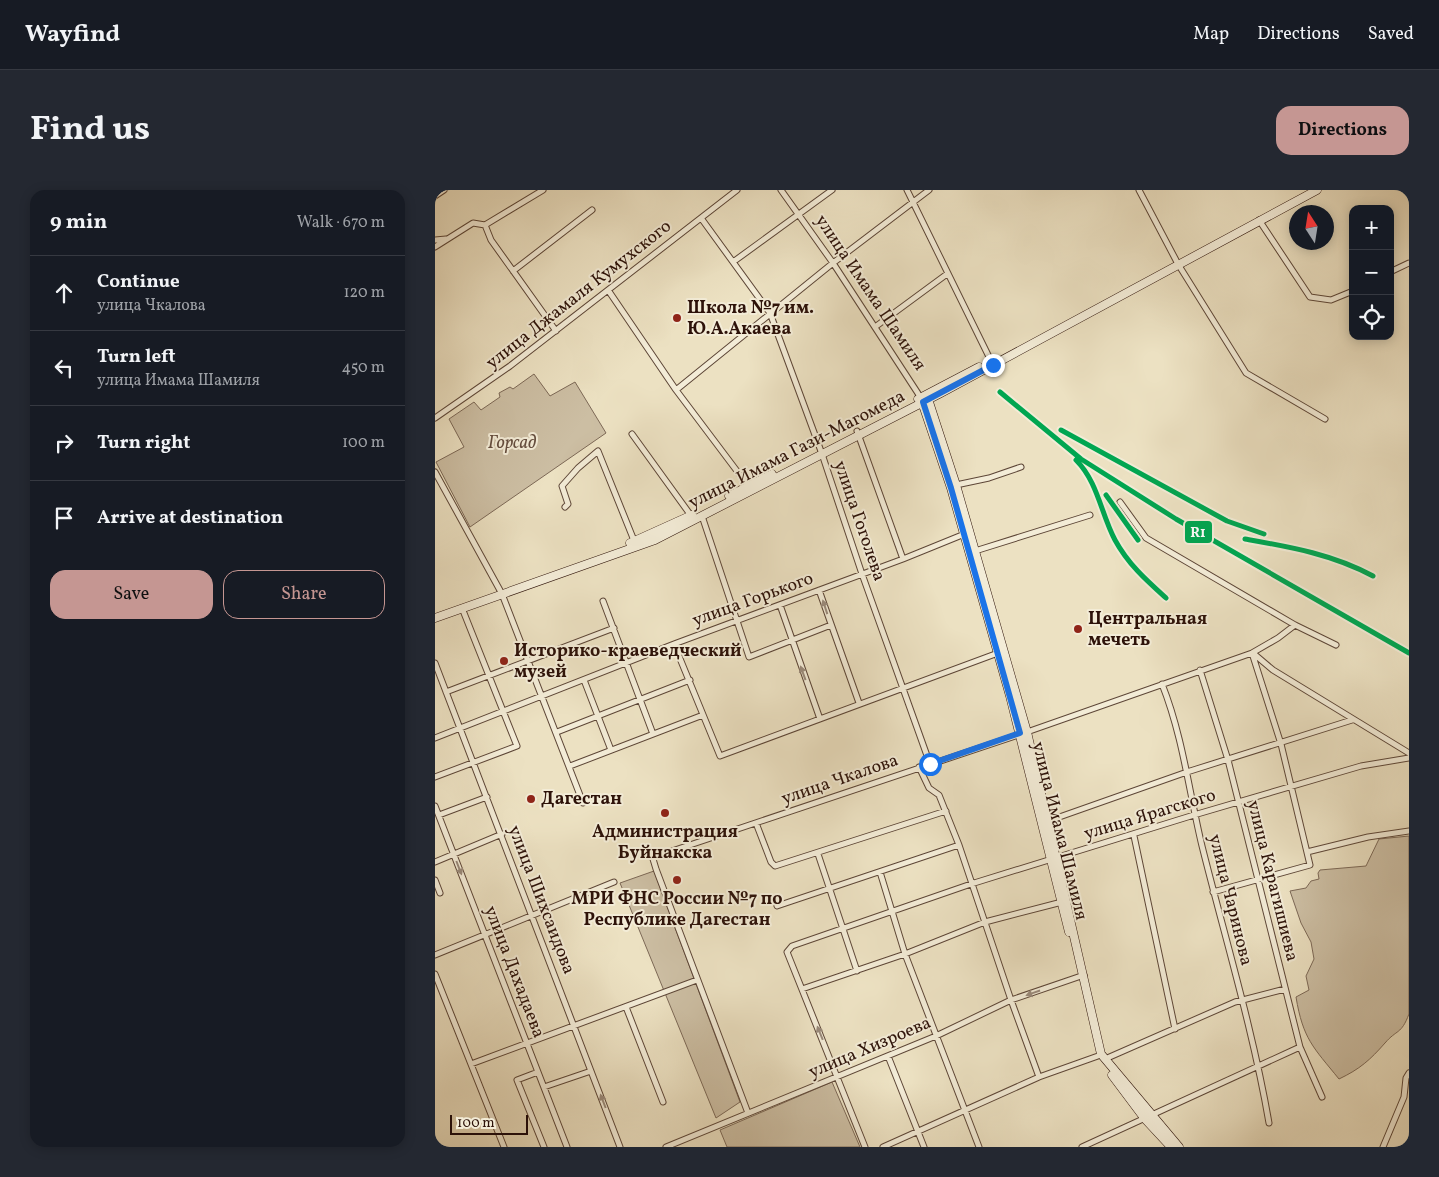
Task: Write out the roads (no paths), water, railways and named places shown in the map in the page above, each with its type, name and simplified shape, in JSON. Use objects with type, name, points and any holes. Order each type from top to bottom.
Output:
[{"type":"main road","points":[[1177,262],[1310,190]]},
{"type":"main road","name":"улица Имама Гази-Магомеда","points":[[692,518],[702,516],[750,488],[858,434],[1177,262],[1317,190]]},
{"type":"main road","name":"улица Имама Шамиля","points":[[925,398],[956,485],[998,653],[1049,821],[1062,902],[1082,976]]},
{"type":"main road","name":"улица Имама Шамиля","points":[[925,398],[967,533],[975,551],[1055,859],[1101,1058],[1171,1147]]},
{"type":"main road","points":[[435,614],[636,544],[750,488]]},
{"type":"main road","points":[[435,618],[501,592]]},
{"type":"main road","name":"улица Имама Шамиля","points":[[1148,1117],[1179,1147]]},
{"type":"street","points":[[435,196],[444,190]]},
{"type":"street","points":[[435,247],[473,223],[485,225],[543,190]]},
{"type":"street","name":"улица Джамаля Кумухского","points":[[435,418],[511,366],[737,190]]},
{"type":"street","name":"улица Имама Шамиля","points":[[781,190],[925,398]]},
{"type":"street","points":[[733,262],[832,190]]},
{"type":"street","points":[[907,190],[992,363]]},
{"type":"street","points":[[676,390],[833,263],[929,190]]},
{"type":"street","points":[[1139,190],[1177,262],[1246,373],[1325,419]]},
{"type":"street","points":[[513,271],[592,210]]},
{"type":"street","name":"улица Гоголева","points":[[701,218],[770,313],[821,452],[862,574],[930,764]]},
{"type":"street","points":[[1259,220],[1310,297],[1331,300],[1349,293]]},
{"type":"street","points":[[485,225],[491,240],[556,331]]},
{"type":"street","points":[[435,240],[449,239]]},
{"type":"street","points":[[1394,270],[1409,263]]},
{"type":"street","points":[[875,327],[947,274]]},
{"type":"street","points":[[608,290],[676,390],[750,488]]},
{"type":"street","points":[[632,434],[692,518]]},
{"type":"street","points":[[858,434],[903,560]]},
{"type":"street","points":[[565,507],[568,504],[567,495],[562,486],[578,468],[598,451],[636,544]]},
{"type":"street","points":[[956,485],[989,478],[1021,466]]},
{"type":"street","points":[[435,472],[501,592],[583,803]]},
{"type":"street","points":[[1121,502],[1146,538],[1295,624],[1336,645]]},
{"type":"street","points":[[975,551],[1090,515]]},
{"type":"street","points":[[702,516],[749,657],[831,625]]},
{"type":"street","name":"улица Горького","points":[[435,738],[674,644],[903,560],[967,533]]},
{"type":"street","points":[[819,590],[859,703]]},
{"type":"street","points":[[603,601],[653,734]]},
{"type":"street","points":[[780,604],[820,719]]},
{"type":"street","points":[[435,777],[517,746],[462,608]]},
{"type":"street","name":"улица Чкалова","points":[[697,980],[656,869],[653,859],[657,856],[1023,733],[1252,653],[1278,638],[1295,624]]},
{"type":"street","points":[[446,692],[614,628]]},
{"type":"street","points":[[674,644],[720,756],[998,653]]},
{"type":"street","points":[[1252,653],[1273,670],[1409,753]]},
{"type":"street","points":[[1213,892],[1310,865],[1281,744],[1252,653]]},
{"type":"street","name":"улица Шихсаидова","points":[[435,663],[502,834],[620,1147]]},
{"type":"street","name":"улица Карагишиева","points":[[1200,670],[1228,760],[1300,1046],[1322,1097]]},
{"type":"street","points":[[584,680],[611,750]]},
{"type":"street","points":[[557,732],[690,680]]},
{"type":"street","name":"улица Чаринова","points":[[1162,684],[1174,715],[1187,772],[1194,815],[1259,1066],[1269,1123]]},
{"type":"street","points":[[570,766],[703,715]]},
{"type":"street","points":[[1049,821],[1187,772],[1353,720]]},
{"type":"street","name":"улица Ярагского","points":[[802,989],[787,952],[789,949],[971,884],[1134,836],[1194,815],[1361,766],[1409,758]]},
{"type":"street","points":[[919,768],[929,788],[939,795],[946,811],[1039,1076]]},
{"type":"street","points":[[439,815],[487,796]]},
{"type":"street","name":"улица Дахадаева","points":[[435,806],[567,1147]]},
{"type":"street","points":[[756,823],[771,862],[775,866],[818,854],[946,811]]},
{"type":"street","points":[[1307,852],[1368,837],[1409,830]]},
{"type":"street","points":[[435,862],[502,834]]},
{"type":"street","points":[[1134,836],[1175,1029]]},
{"type":"street","points":[[777,906],[959,845]]},
{"type":"street","points":[[818,854],[857,971]]},
{"type":"street","points":[[880,872],[905,954],[979,1147]]},
{"type":"street","points":[[435,880],[440,893]]},
{"type":"street","points":[[435,955],[614,882]]},
{"type":"street","points":[[865,1147],[802,989],[905,954],[985,922],[1062,902]]},
{"type":"street","points":[[435,974],[503,1146],[495,1147]]},
{"type":"street","name":"улица Хизроева","points":[[668,1147],[936,1036],[1011,1000],[1082,976]]},
{"type":"street","points":[[471,1064],[697,980],[748,1113]]},
{"type":"street","points":[[883,1147],[965,1112],[1039,1076],[1101,1058],[1175,1029],[1241,1000],[1285,990]]},
{"type":"street","points":[[626,1007],[663,1102]]},
{"type":"street","points":[[1082,1147],[1300,1046]]},
{"type":"street","points":[[888,1056],[925,1147]]},
{"type":"street","points":[[544,1087],[591,1071]]},
{"type":"street","points":[[538,1072],[517,1080],[544,1147]]},
{"type":"street","points":[[1383,1147],[1404,1097],[1404,1088],[1409,1073]]},
{"type":"place","name":"Школа №7 им. Ю.А.Акаева","points":[[677,318]]},
{"type":"place","name":"Центральная мечеть","points":[[1078,629]]},
{"type":"place","name":"Историко-краеведческий музей","points":[[504,661]]},
{"type":"place","name":"Дагестан","points":[[531,799]]},
{"type":"place","name":"Администрация Буйнакска","points":[[665,813]]},
{"type":"place","name":"МРИ ФНС России №7 по Республике Дагестан","points":[[677,880]]},
{"type":"park label","name":"Горсад","points":[[512,443]]}]
